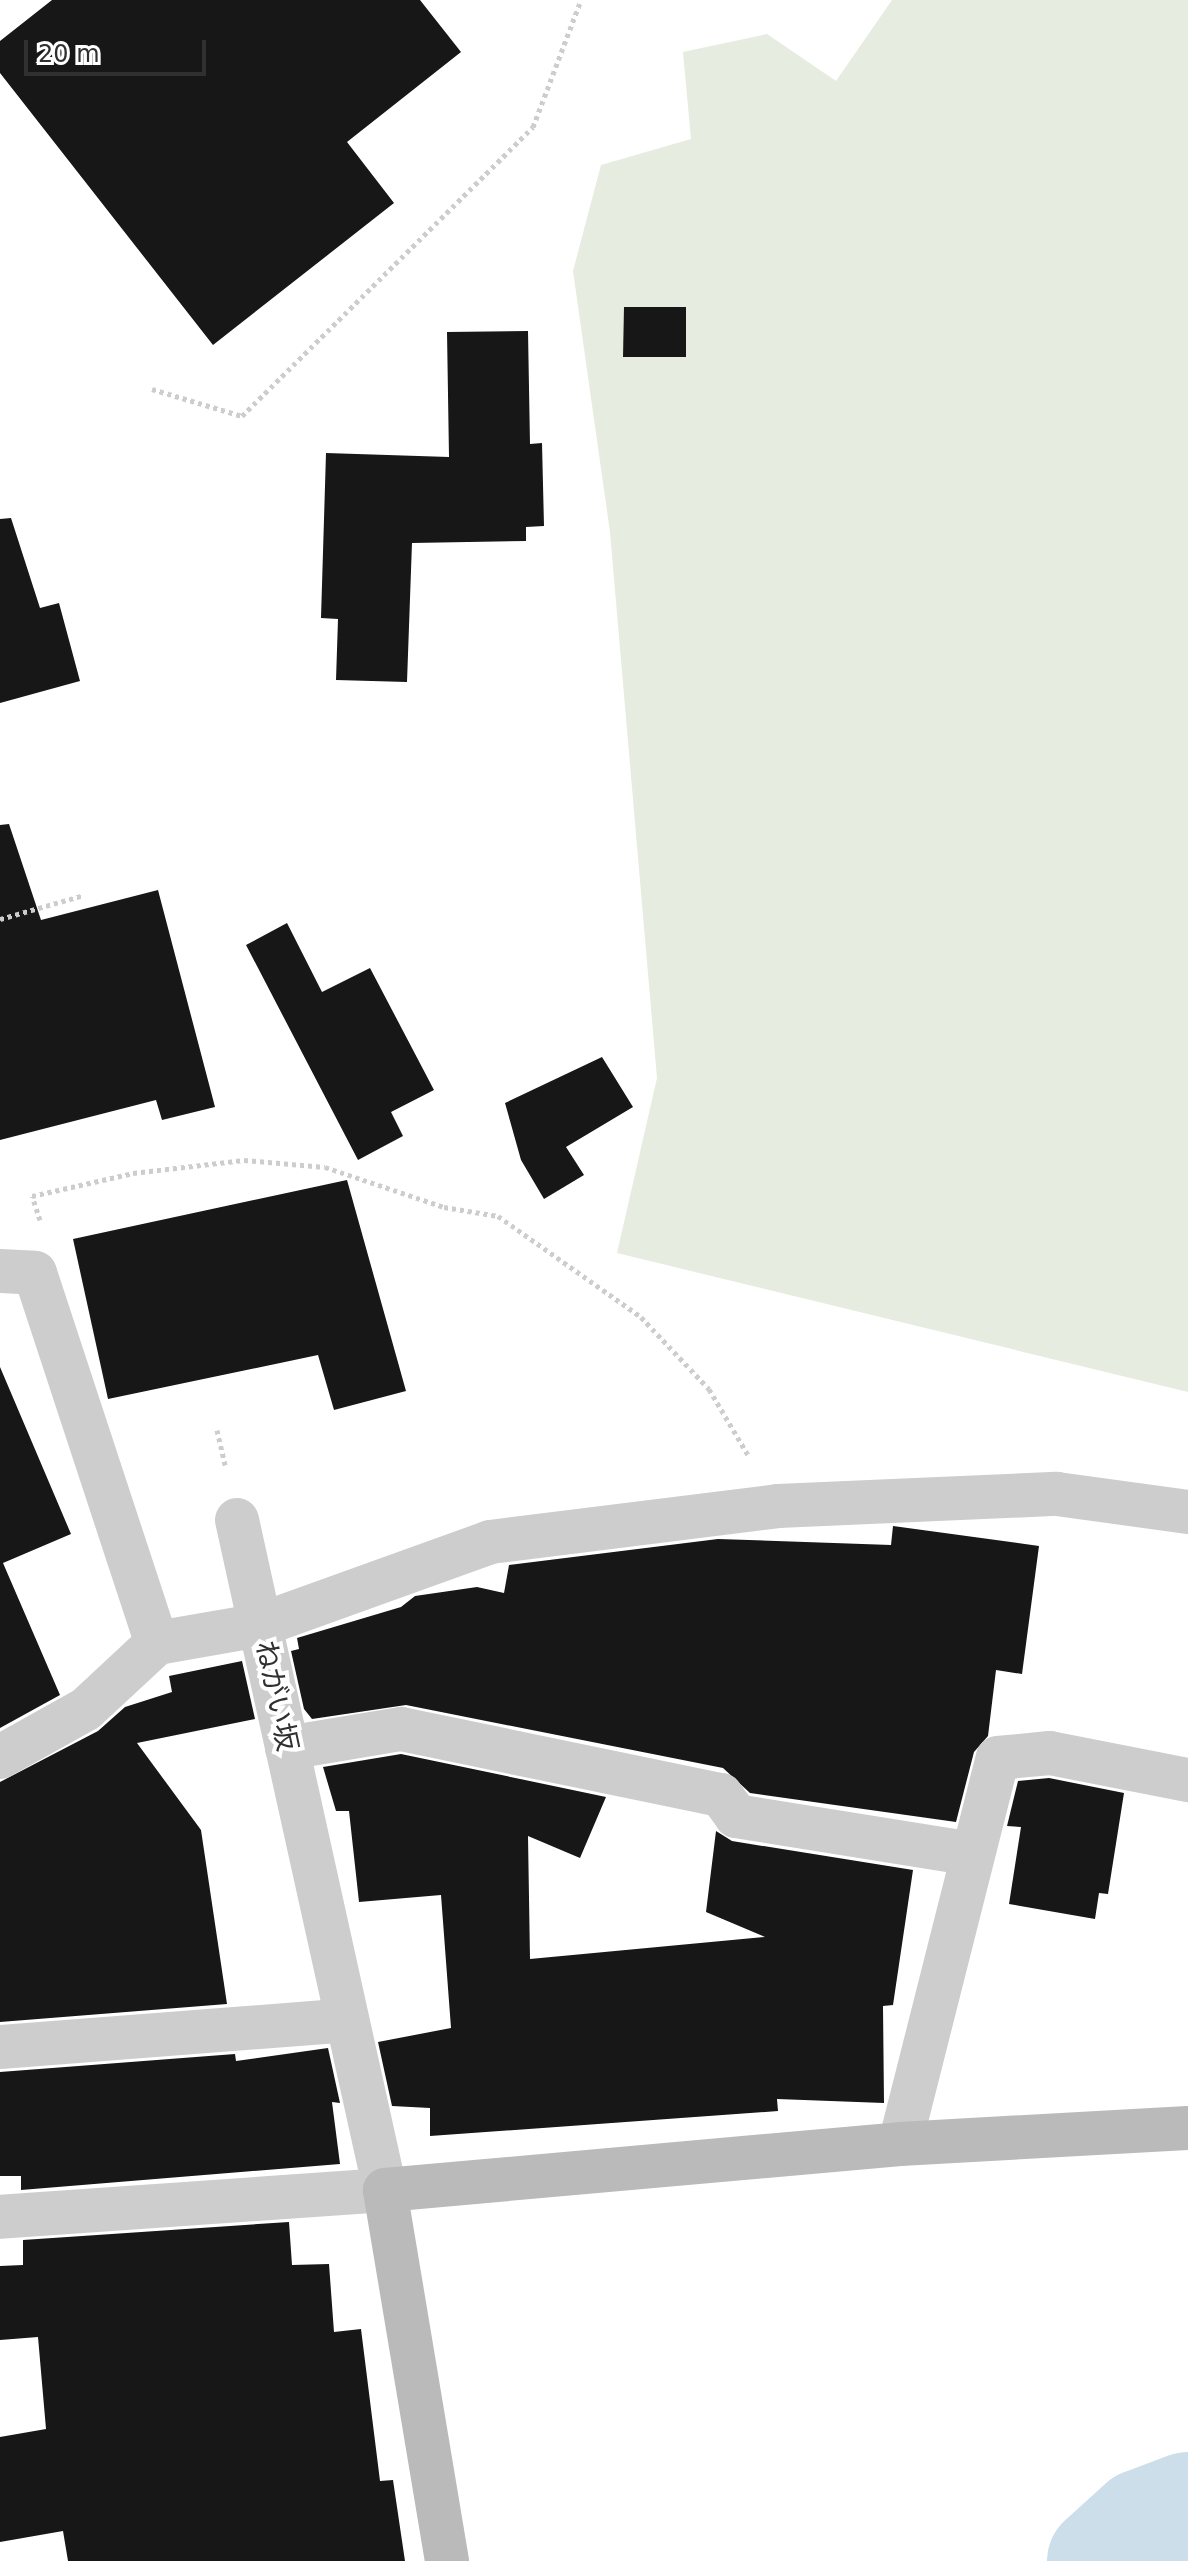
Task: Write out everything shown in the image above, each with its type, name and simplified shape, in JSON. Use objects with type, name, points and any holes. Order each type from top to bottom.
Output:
[{"type":"street","points":[[0,1757],[86,1709],[157,1643],[18,1272]]},
{"type":"street","points":[[237,1520],[260,1625],[490,1542],[763,1508],[1057,1494],[1188,1512]]},
{"type":"street","name":"ねがい坂","points":[[157,1643],[260,1625],[385,2190]]},
{"type":"street","points":[[287,1748],[401,1729],[721,1795],[736,1816],[968,1853]]},
{"type":"street","points":[[900,2144],[968,1853],[998,1758],[1050,1753],[1188,1780]]},
{"type":"street","points":[[0,2047],[347,2020]]},
{"type":"street","points":[[0,2217],[385,2190],[900,2144],[1188,2128]]},
{"type":"street","points":[[385,2190],[447,2561]]},
{"type":"path","points":[[152,389],[242,416],[533,127],[581,0]]},
{"type":"path","points":[[0,919],[84,895]]},
{"type":"path","points":[[18,1272],[52,1260],[32,1196],[133,1173],[244,1160],[325,1167],[444,1207],[498,1216],[540,1240],[683,1358],[753,1459]]},
{"type":"shaded area","points":[[892,0],[1188,0],[1188,1392],[617,1253],[657,1078],[610,532],[573,271],[601,165],[691,139],[683,52],[767,34],[836,81]]},
{"type":"building","points":[[52,0],[420,0],[461,52],[347,142],[394,203],[213,345],[0,73],[0,41]]},
{"type":"building","points":[[624,307],[686,307],[686,357],[623,357]]},
{"type":"building","points":[[528,331],[530,444],[542,443],[544,526],[526,527],[526,541],[412,543],[407,682],[336,680],[338,619],[321,618],[326,453],[449,457],[447,332]]},
{"type":"building","points":[[11,518],[40,608],[59,603],[80,681],[0,703],[0,519]]},
{"type":"building","points":[[9,824],[41,920],[158,890],[215,1107],[162,1120],[156,1100],[0,1140],[0,825]]},
{"type":"building","points":[[287,923],[322,992],[370,968],[434,1090],[391,1112],[403,1136],[358,1160],[246,945]]},
{"type":"building","points":[[602,1057],[633,1107],[566,1147],[584,1175],[544,1199],[521,1160],[505,1103]]},
{"type":"building","points":[[347,1180],[406,1391],[334,1410],[318,1355],[108,1399],[73,1239]]},
{"type":"building","points":[[0,1367],[71,1534],[3,1563],[60,1695],[0,1728]]},
{"type":"building","points":[[893,1526],[1039,1546],[1022,1674],[996,1670],[988,1736],[974,1752],[956,1822],[750,1793],[723,1768],[406,1705],[312,1719],[304,1709],[291,1651],[299,1649],[297,1638],[401,1607],[415,1596],[477,1587],[504,1593],[509,1565],[718,1539],[891,1545]]},
{"type":"building","points":[[242,1661],[255,1719],[137,1743],[201,1830],[227,2004],[0,2022],[0,1782],[98,1731],[125,1707],[172,1692],[169,1676]]},
{"type":"building","points":[[401,1754],[606,1797],[580,1858],[528,1836],[530,1959],[765,1937],[706,1912],[716,1831],[732,1841],[913,1870],[893,2005],[883,2006],[884,2103],[777,2099],[778,2111],[430,2136],[430,2108],[392,2106],[378,2042],[451,2028],[441,1895],[359,1902],[349,1811],[336,1811],[323,1767]]},
{"type":"building","points":[[1049,1778],[1124,1793],[1108,1894],[1099,1893],[1095,1919],[1009,1904],[1021,1827],[1007,1826],[1018,1781]]},
{"type":"building","points":[[328,2048],[340,2103],[332,2102],[340,2164],[21,2190],[21,2176],[0,2176],[0,2072],[235,2054],[236,2061]]},
{"type":"building","points":[[289,2222],[292,2265],[329,2264],[334,2332],[361,2329],[380,2481],[393,2480],[405,2561],[68,2561],[63,2531],[0,2542],[0,2437],[46,2429],[38,2337],[0,2340],[0,2266],[23,2265],[23,2240]]},
{"type":"waterway","points":[[1102,2561],[1143,2524],[1188,2507]]}]
